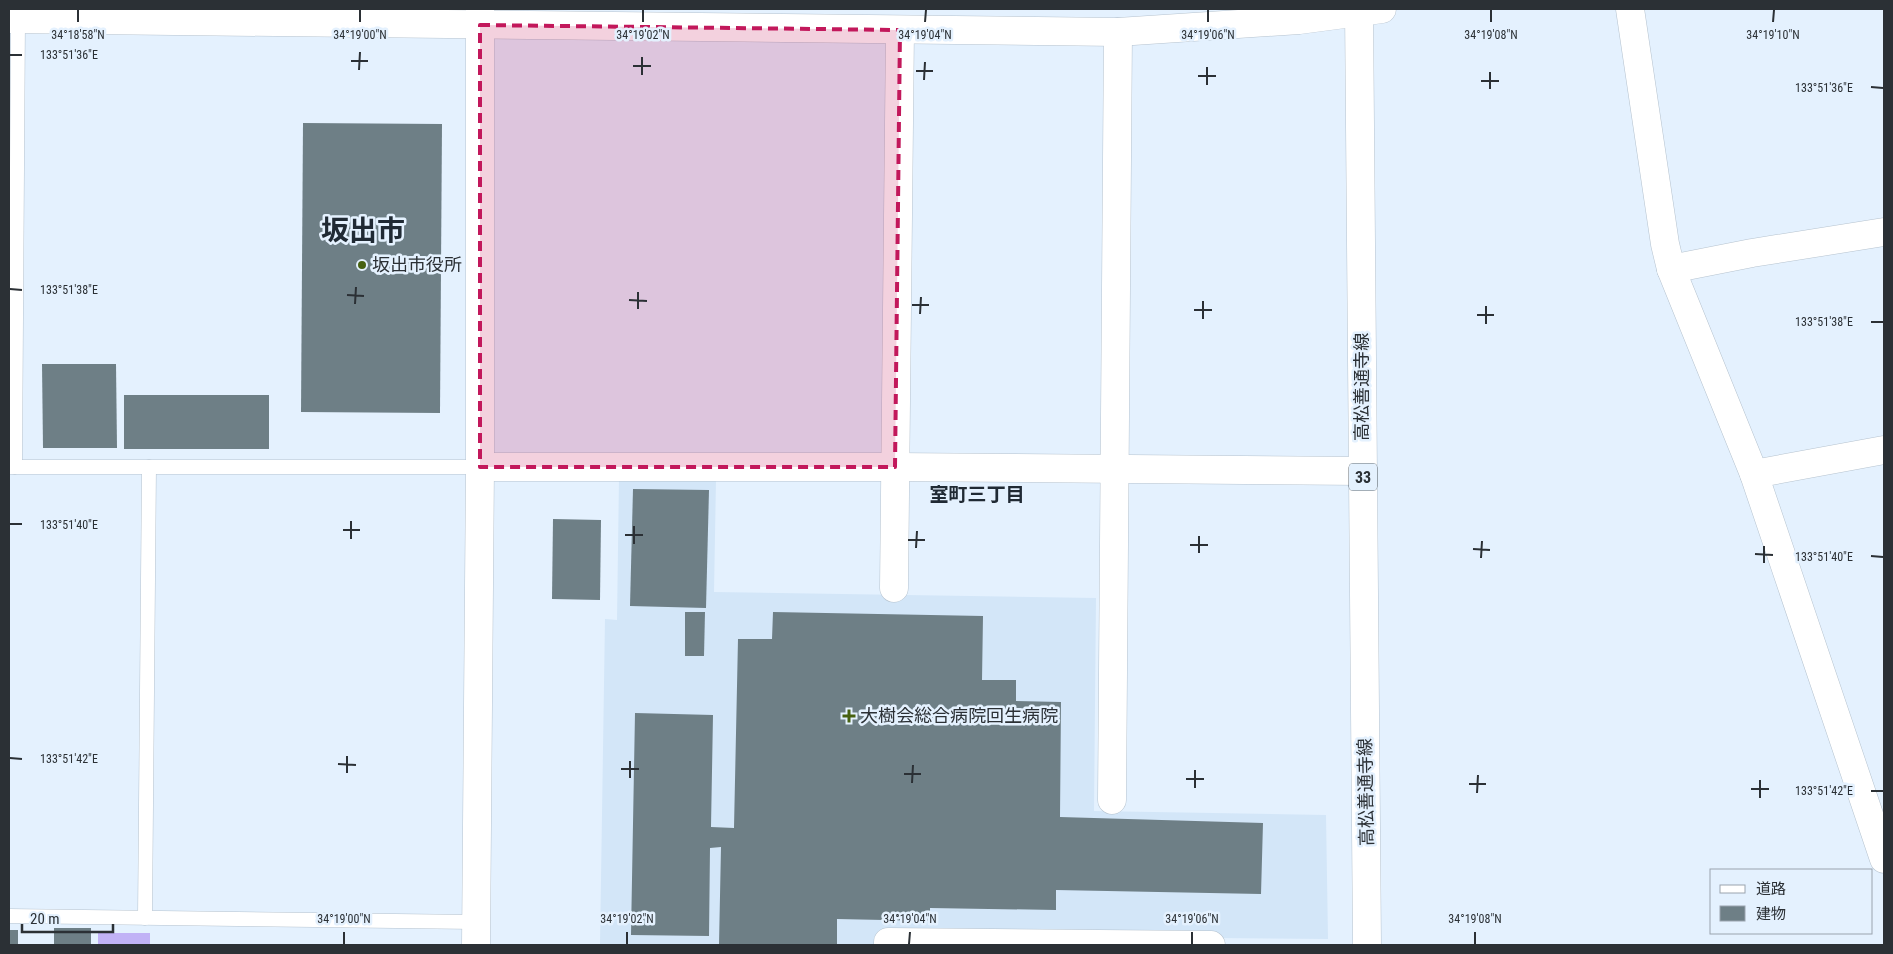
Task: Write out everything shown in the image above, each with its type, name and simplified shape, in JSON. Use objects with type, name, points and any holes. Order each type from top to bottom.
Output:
[{"type":"street","points":[[1630,9],[1664,244],[1671,269],[1754,474],[1884,859]]},
{"type":"street","points":[[13,19],[480,17],[702,22],[900,30],[1118,32],[1299,20],[1367,10]]},
{"type":"street","name":"高松善通寺線","points":[[1367,10],[1362,471],[1367,945]]},
{"type":"street","points":[[476,933],[480,467],[480,17]]},
{"type":"street","points":[[894,588],[900,30]]},
{"type":"street","points":[[1112,800],[1118,32]]},
{"type":"street","points":[[1671,269],[1752,253],[1884,232]]},
{"type":"street","points":[[1754,474],[1884,450]]},
{"type":"street","points":[[480,467],[895,467],[1362,471]]},
{"type":"street","points":[[888,945],[888,942],[1211,945]]},
{"type":"lane","points":[[13,19],[12,466],[480,467]]},
{"type":"lane","points":[[145,918],[149,467]]},
{"type":"lane","points":[[9,916],[145,918],[476,933]]},
{"type":"highlighted area","points":[[480,25],[900,30],[895,467],[480,467]]},
{"type":"shaded area","name":"大樹会総合病院回生病院","points":[[619,478],[716,480],[714,592],[1096,598],[1094,811],[1326,815],[1328,939],[882,935],[881,945],[600,945],[605,619],[617,620]]},
{"type":"shaded area","points":[[98,933],[150,933],[150,945],[98,945]]},
{"type":"building","points":[[303,123],[442,124],[440,413],[301,412]]},
{"type":"building","points":[[42,364],[116,364],[117,448],[43,448]]},
{"type":"building","points":[[124,395],[269,395],[269,449],[124,449]]},
{"type":"building","points":[[633,489],[709,490],[706,608],[630,606]]},
{"type":"building","points":[[553,519],[601,520],[600,600],[552,599]]},
{"type":"building","points":[[685,612],[705,612],[704,656],[685,656]]},
{"type":"building","name":"大樹会総合病院回生病院","points":[[773,612],[983,616],[982,680],[1016,680],[1016,701],[1061,702],[1060,817],[1263,823],[1261,894],[1056,890],[1056,910],[930,908],[930,921],[837,919],[837,945],[719,945],[721,847],[710,848],[709,936],[631,935],[635,713],[713,715],[711,827],[734,828],[738,639],[772,639]]},
{"type":"building","points":[[54,928],[91,928],[91,945],[54,945]]},
{"type":"building","points":[[9,930],[18,930],[18,945],[9,945]]},
{"type":"place","name":"坂出市役所","points":[[362,265]]},
{"type":"place","name":"大樹会総合病院回生病院","points":[[849,716]]},
{"type":"district","name":"坂出市","points":[[363,230]]},
{"type":"district","name":"室町三丁目","points":[[977,494]]}]
